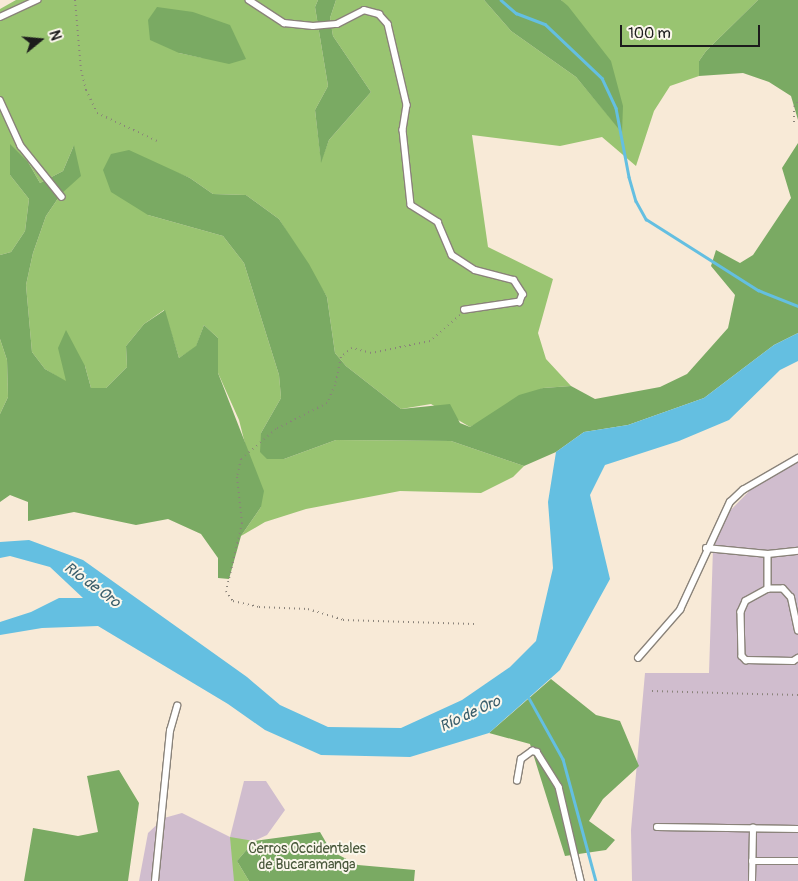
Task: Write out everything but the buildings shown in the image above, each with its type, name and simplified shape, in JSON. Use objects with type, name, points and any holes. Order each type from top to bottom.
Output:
[{"type":"lane","points":[[0,17],[37,0]]},
{"type":"lane","points":[[249,0],[284,23],[313,26],[337,24],[364,10],[379,14],[388,24],[407,105],[403,130],[411,205],[438,222],[452,255],[474,270],[514,280],[523,294],[520,302],[464,310]]},
{"type":"lane","points":[[0,100],[21,146],[62,197]]},
{"type":"lane","points":[[638,658],[680,610],[706,548],[730,502],[743,490],[798,458]]},
{"type":"lane","points":[[706,548],[768,554],[798,551]]},
{"type":"lane","points":[[768,554],[768,589]]},
{"type":"lane","points":[[798,632],[791,598],[783,589],[768,589],[752,595],[741,612],[742,656],[746,660],[793,661],[798,658]]},
{"type":"lane","points":[[155,881],[170,731],[177,706]]},
{"type":"lane","points":[[517,781],[521,759],[532,751],[537,752],[558,787],[581,881]]},
{"type":"lane","points":[[657,827],[798,829]]},
{"type":"lane","points":[[752,881],[753,828]]},
{"type":"lane","points":[[752,861],[798,861]]},
{"type":"path","points":[[75,0],[82,70],[86,90],[97,112],[157,141]]},
{"type":"path","points":[[794,122],[794,107],[798,102]]},
{"type":"path","points":[[464,310],[430,342],[371,353],[352,348],[341,357],[335,385],[327,403],[276,429],[240,459],[237,477],[242,523],[226,591],[233,601],[259,607],[308,609],[343,620],[474,624]]},
{"type":"path","points":[[652,691],[798,695]]},
{"type":"shaded area","points":[[798,460],[798,881],[632,881],[631,830],[645,673],[709,673],[713,548],[724,517],[760,480]]},
{"type":"shaded area","points":[[244,781],[266,781],[285,810],[267,835],[254,841],[242,841],[234,881],[139,881],[148,833],[164,818],[182,813],[230,837]]},
{"type":"green space","points":[[16,0],[318,0],[315,7],[328,86],[315,110],[321,161],[329,140],[371,92],[333,36],[330,18],[336,0],[484,0],[511,31],[576,77],[622,132],[578,21],[561,0],[758,0],[706,51],[699,61],[699,76],[670,86],[654,111],[636,166],[602,137],[560,146],[472,135],[488,247],[553,279],[538,333],[546,359],[571,386],[543,388],[470,427],[431,404],[401,409],[346,366],[335,353],[327,297],[279,219],[246,195],[213,194],[190,178],[160,166],[148,215],[223,236],[244,263],[279,375],[281,398],[261,433],[284,459],[336,440],[451,441],[524,466],[513,477],[481,493],[400,491],[306,509],[265,522],[241,536],[261,507],[239,420],[218,373],[218,338],[204,325],[196,347],[179,358],[164,310],[144,324],[126,346],[127,367],[106,388],[91,388],[85,366],[66,382],[45,369],[32,352],[26,285],[33,253],[46,216],[61,194],[74,145],[63,171],[40,183],[28,162],[10,175],[29,199],[25,231],[11,252],[0,255],[0,9]],"holes":[[[193,12],[203,58],[179,53]]]},
{"type":"green space","points":[[318,0],[336,0],[330,18],[333,36],[371,92],[329,140],[321,163],[315,110],[328,86],[315,7]]},
{"type":"green space","points":[[484,0],[561,0],[568,6],[611,61],[623,106],[622,133],[576,77],[511,31]]},
{"type":"green space","points":[[758,0],[798,0],[798,120],[791,96],[769,82],[743,73],[699,76],[699,61],[706,51]]},
{"type":"green space","points":[[157,7],[193,12],[230,25],[246,59],[229,64],[179,53],[150,40],[148,20]]},
{"type":"green space","points":[[798,143],[798,333],[774,345],[704,398],[628,425],[584,432],[556,452],[524,466],[451,441],[336,440],[284,459],[267,459],[260,452],[261,433],[281,398],[279,375],[244,263],[223,236],[148,215],[111,192],[103,170],[111,154],[129,150],[190,178],[213,194],[246,195],[279,219],[309,264],[327,297],[335,353],[346,366],[401,409],[450,404],[460,423],[470,427],[519,395],[543,388],[571,386],[595,399],[660,387],[687,374],[728,328],[735,295],[711,266],[716,250],[740,263],[753,255],[791,198],[782,168]]},
{"type":"green space","points":[[10,144],[28,162],[40,183],[63,171],[74,145],[81,176],[61,194],[46,216],[33,253],[26,285],[32,352],[45,369],[66,381],[58,348],[66,330],[85,366],[91,388],[106,388],[127,367],[126,346],[144,324],[165,310],[179,358],[196,346],[204,325],[218,338],[218,373],[264,491],[261,507],[241,536],[229,579],[218,578],[218,558],[201,534],[168,519],[136,525],[74,512],[28,521],[28,502],[10,495],[0,502],[0,414],[8,397],[7,360],[0,339],[0,255],[11,252],[25,231],[29,199],[10,175]]},
{"type":"green space","points":[[0,339],[7,360],[8,397],[0,414]]},
{"type":"green space","points":[[551,679],[596,715],[620,721],[639,766],[603,799],[589,821],[615,840],[606,850],[565,856],[530,744],[489,733]]},
{"type":"green space","points":[[119,770],[139,803],[128,881],[24,881],[33,828],[78,836],[98,832],[87,776]]},
{"type":"green space","name":"Cerros Occidentales de Bucaramanga","points":[[320,832],[331,851],[358,865],[415,870],[414,881],[249,881],[237,861],[254,841]]},
{"type":"green space","points":[[230,837],[254,841],[237,861],[249,881],[234,881]]},
{"type":"water","name":"Río de Oro","points":[[798,333],[798,361],[780,370],[729,420],[679,441],[605,465],[590,495],[610,579],[560,670],[489,733],[410,757],[321,755],[265,730],[228,704],[98,626],[42,628],[0,635],[0,622],[31,612],[59,598],[83,598],[50,567],[10,556],[0,558],[0,542],[29,540],[83,560],[247,677],[280,705],[328,727],[401,728],[462,700],[510,667],[536,641],[553,568],[548,502],[556,452],[584,432],[628,425],[704,398],[774,345]]},
{"type":"waterway","points":[[501,0],[516,13],[545,24],[602,78],[616,108],[629,177],[636,201],[646,219],[758,290],[798,306]]},
{"type":"waterway","points":[[529,698],[563,759],[596,881]]}]
